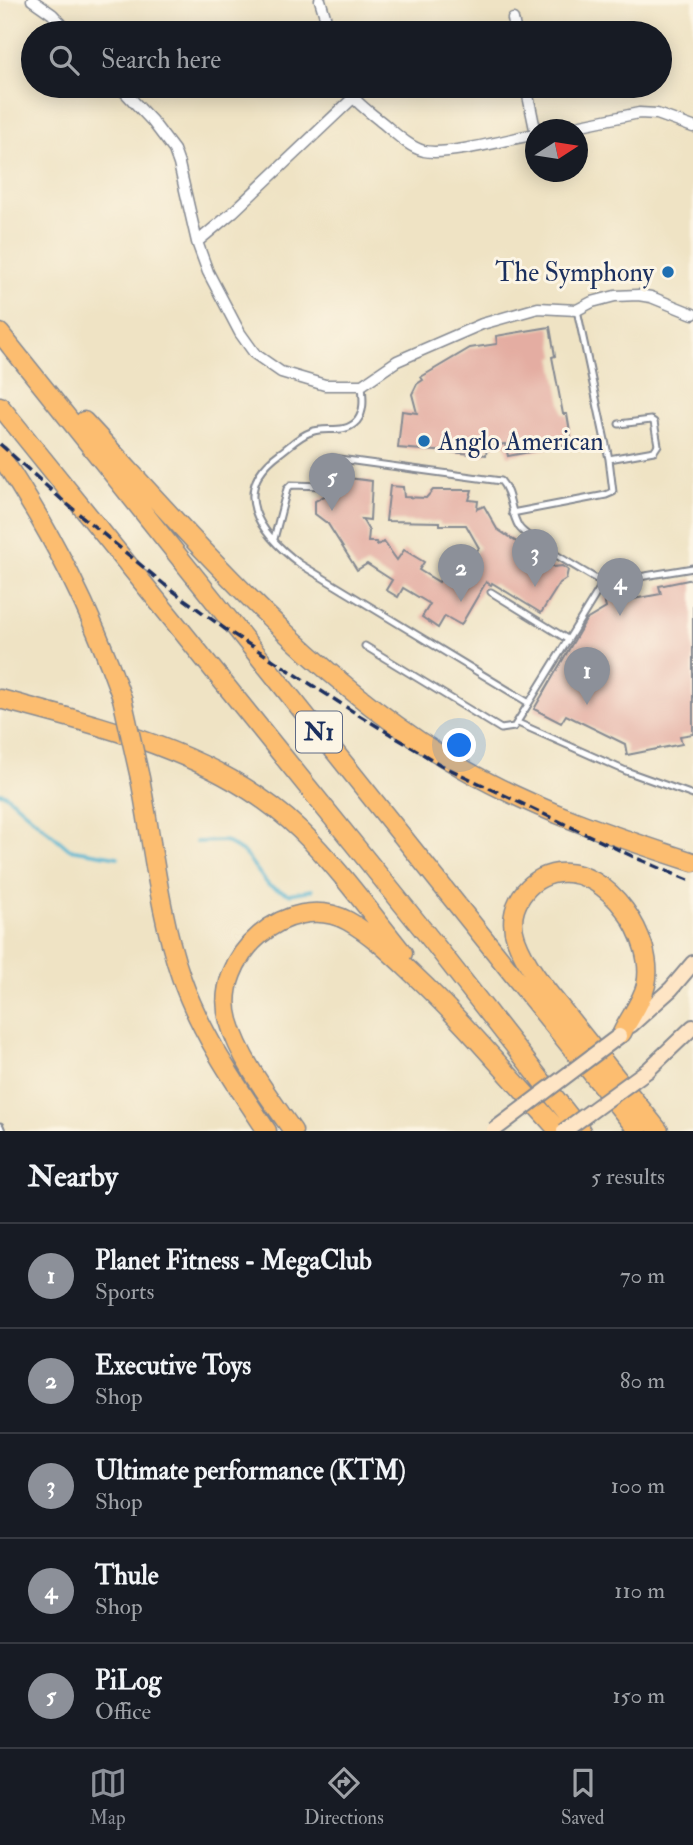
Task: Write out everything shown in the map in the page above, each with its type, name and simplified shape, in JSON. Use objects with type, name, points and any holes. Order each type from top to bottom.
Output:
[{"type":"highway","points":[[0,323],[56,390],[215,562],[302,649],[349,690],[406,732],[487,781],[596,831],[693,862]]},
{"type":"highway","name":"N1","points":[[0,333],[638,1131]]},
{"type":"highway","name":"N1","points":[[0,406],[425,932],[581,1131]]},
{"type":"highway","points":[[0,455],[41,517],[81,593],[122,698],[181,978],[212,1044],[266,1131]]},
{"type":"highway","points":[[0,699],[170,750],[251,792],[299,830],[350,887],[442,1002]]},
{"type":"highway","points":[[621,1034],[644,991],[647,978],[640,940],[625,909],[597,884],[573,874],[558,873],[532,882],[519,899],[514,915],[514,932],[522,951],[541,983],[659,1131]]},
{"type":"highway","points":[[292,1128],[240,1048],[229,1021],[227,992],[244,950],[265,929],[289,919],[320,913],[346,920],[368,933],[442,1002],[562,1131]]},
{"type":"main road","points":[[493,1130],[621,1034],[671,989],[693,963]]},
{"type":"main road","points":[[562,1131],[648,1070],[693,1027]]},
{"type":"street","points":[[32,0],[59,21]]},
{"type":"street","points":[[320,0],[326,21]]},
{"type":"street","points":[[130,98],[174,150],[180,164],[197,242],[208,272],[240,333],[263,361],[281,372],[315,383],[362,385],[397,361],[482,324],[538,308],[577,310],[604,298],[630,295],[651,298],[693,314]]},
{"type":"street","points":[[197,242],[233,212],[353,98],[393,131],[423,150],[438,152],[525,136]]},
{"type":"street","points":[[528,98],[533,119]]},
{"type":"street","points":[[588,124],[639,113],[657,114],[693,127]]},
{"type":"lane","points":[[512,513],[611,493],[614,485],[577,310]]},
{"type":"lane","points":[[362,385],[363,410],[356,422],[342,430],[308,433],[259,471],[254,481],[253,501],[257,516],[284,551],[300,564],[529,703]]},
{"type":"lane","points":[[609,459],[654,451],[658,445],[654,422],[651,419],[619,424]]},
{"type":"lane","points":[[332,458],[493,479],[504,485],[512,513],[524,532],[603,583],[693,568]]},
{"type":"lane","points":[[274,539],[287,489],[291,485],[325,486]]},
{"type":"lane","points":[[365,646],[501,729],[512,728],[518,723],[603,583]]},
{"type":"lane","points":[[491,592],[567,639]]},
{"type":"lane","points":[[518,723],[626,771],[693,795]]},
{"type":"lane","points":[[0,1126],[2,1131]]},
{"type":"building","points":[[550,327],[555,356],[552,357],[572,444],[508,456],[505,444],[487,447],[486,455],[398,448],[402,411],[417,413],[412,394],[417,384],[423,380],[421,377],[470,348],[497,344],[496,336]]},
{"type":"building","points":[[332,476],[372,481],[370,520],[362,519],[369,531],[368,542],[376,542],[377,545],[384,542],[397,560],[404,550],[424,562],[419,570],[439,582],[444,573],[453,578],[456,574],[459,576],[479,548],[466,525],[386,521],[390,486],[403,487],[404,497],[426,498],[433,490],[472,490],[469,500],[478,501],[477,509],[484,506],[497,529],[554,567],[562,566],[568,570],[566,579],[560,583],[541,613],[486,582],[461,625],[445,616],[438,628],[422,617],[430,604],[403,588],[398,597],[386,590],[392,580],[367,564],[357,570],[328,524],[315,514],[315,501],[328,494]]},
{"type":"building","points":[[693,579],[693,734],[680,736],[682,744],[627,755],[625,744],[566,715],[561,723],[534,709],[586,620],[606,608],[603,597],[632,592],[633,599],[661,594],[659,586]]},
{"type":"waterway","points":[[0,793],[5,794],[69,849],[118,857]]},
{"type":"waterway","points":[[196,842],[225,841],[244,853],[269,886],[289,894],[312,890]]},
{"type":"railway","points":[[0,444],[61,499],[165,585],[225,629],[357,714],[441,765],[636,858],[693,882]]},
{"type":"place","name":"The Symphony","points":[[668,272]]},
{"type":"place","name":"Anglo American","points":[[424,441]]},
{"type":"place","name":"PiLog","points":[[332,511]]},
{"type":"place","name":"Ultimate performance (KTM)","points":[[535,587]]},
{"type":"place","name":"Executive Toys","points":[[461,602]]},
{"type":"place","name":"Thule","points":[[620,616]]},
{"type":"place","name":"Planet Fitness - MegaClub","points":[[587,705]]}]
